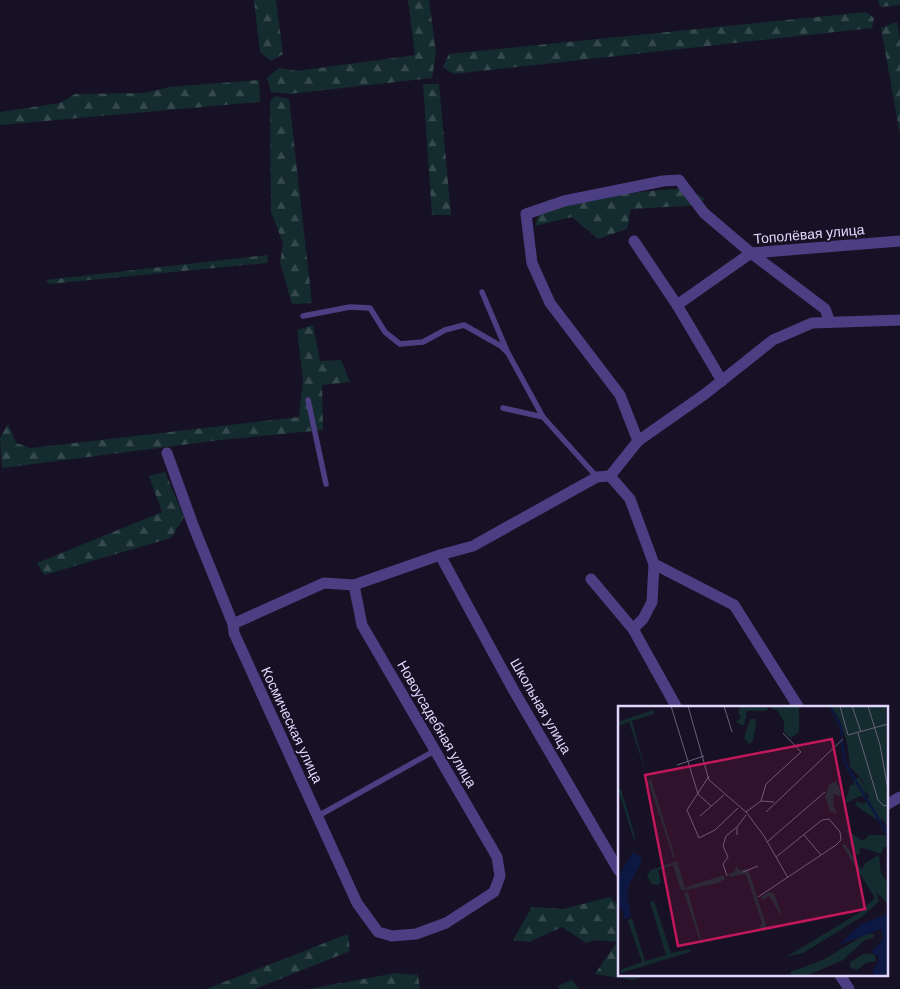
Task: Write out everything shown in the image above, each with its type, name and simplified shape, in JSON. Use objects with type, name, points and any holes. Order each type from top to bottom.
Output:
[{"type":"street","points":[[638,441],[620,395],[550,303],[532,263],[526,214],[564,201],[663,181],[679,180],[704,213],[751,253],[825,309],[830,322]]},
{"type":"street","points":[[634,241],[677,305],[722,381]]},
{"type":"street","name":"Тополёвая улица","points":[[677,305],[751,253],[900,241]]},
{"type":"street","points":[[233,624],[324,583],[354,585],[440,555],[474,546],[597,477],[610,476],[638,441],[722,381],[773,340],[812,323],[900,320]]},
{"type":"street","name":"Космическая улица","points":[[168,453],[193,525],[233,624],[234,633],[357,904],[378,932]]},
{"type":"street","points":[[610,476],[630,499],[654,564],[652,602],[644,619],[633,629]]},
{"type":"street","name":"Школьная улица","points":[[440,555],[514,691],[618,869]]},
{"type":"street","points":[[654,564],[734,605],[798,706]]},
{"type":"street","points":[[591,579],[633,629],[677,706]]},
{"type":"street","name":"Новоусадебная улица","points":[[354,585],[362,625],[497,857],[500,876],[494,892],[446,923],[416,934],[392,936],[378,932]]},
{"type":"street","points":[[888,804],[900,797]]},
{"type":"street","points":[[841,976],[849,989]]},
{"type":"lane","points":[[482,292],[508,352],[542,416],[597,477]]},
{"type":"lane","points":[[304,316],[350,307],[370,308],[385,332],[400,344],[423,342],[445,330],[464,325],[508,352]]},
{"type":"lane","points":[[308,400],[326,484]]},
{"type":"lane","points":[[503,408],[542,416]]},
{"type":"lane","points":[[317,816],[436,750]]},
{"type":"green space","points":[[254,0],[276,0],[283,54],[271,61],[260,52]]},
{"type":"green space","points":[[408,0],[429,0],[436,53],[432,78],[289,94],[271,92],[267,78],[279,68],[297,71],[415,55]]},
{"type":"green space","points":[[878,0],[900,0],[900,5],[880,7]]},
{"type":"green space","points":[[866,12],[874,18],[872,28],[453,74],[443,67],[449,54]]},
{"type":"green space","points":[[897,22],[900,40],[900,135],[881,28]]},
{"type":"green space","points":[[259,80],[260,102],[0,125],[0,112],[60,103],[75,94],[145,93],[169,87]]},
{"type":"green space","points":[[423,84],[439,84],[451,215],[432,215]]},
{"type":"green space","points":[[275,96],[289,99],[312,303],[292,304],[280,263],[283,243],[271,212],[270,101]]},
{"type":"green space","points":[[685,188],[704,198],[702,205],[631,209],[627,229],[598,239],[572,217],[535,226],[541,208],[548,200]]},
{"type":"green space","points":[[268,255],[267,263],[49,284],[46,280]]},
{"type":"green space","points":[[313,325],[320,361],[341,360],[350,382],[322,385],[323,430],[221,440],[2,468],[0,438],[8,424],[16,443],[31,448],[299,417],[303,380],[297,330]]},
{"type":"green space","points":[[165,472],[184,517],[171,538],[44,575],[37,563],[162,512],[149,476]]},
{"type":"green space","points":[[610,897],[618,905],[618,976],[644,976],[633,980],[595,974],[617,942],[596,940],[586,943],[562,927],[529,942],[513,940],[532,907],[563,909]]},
{"type":"green space","points":[[348,934],[350,951],[255,989],[206,989]]},
{"type":"green space","points":[[396,973],[418,975],[420,989],[308,989]]},
{"type":"green space","points":[[572,980],[579,989],[559,989],[558,986]]}]
